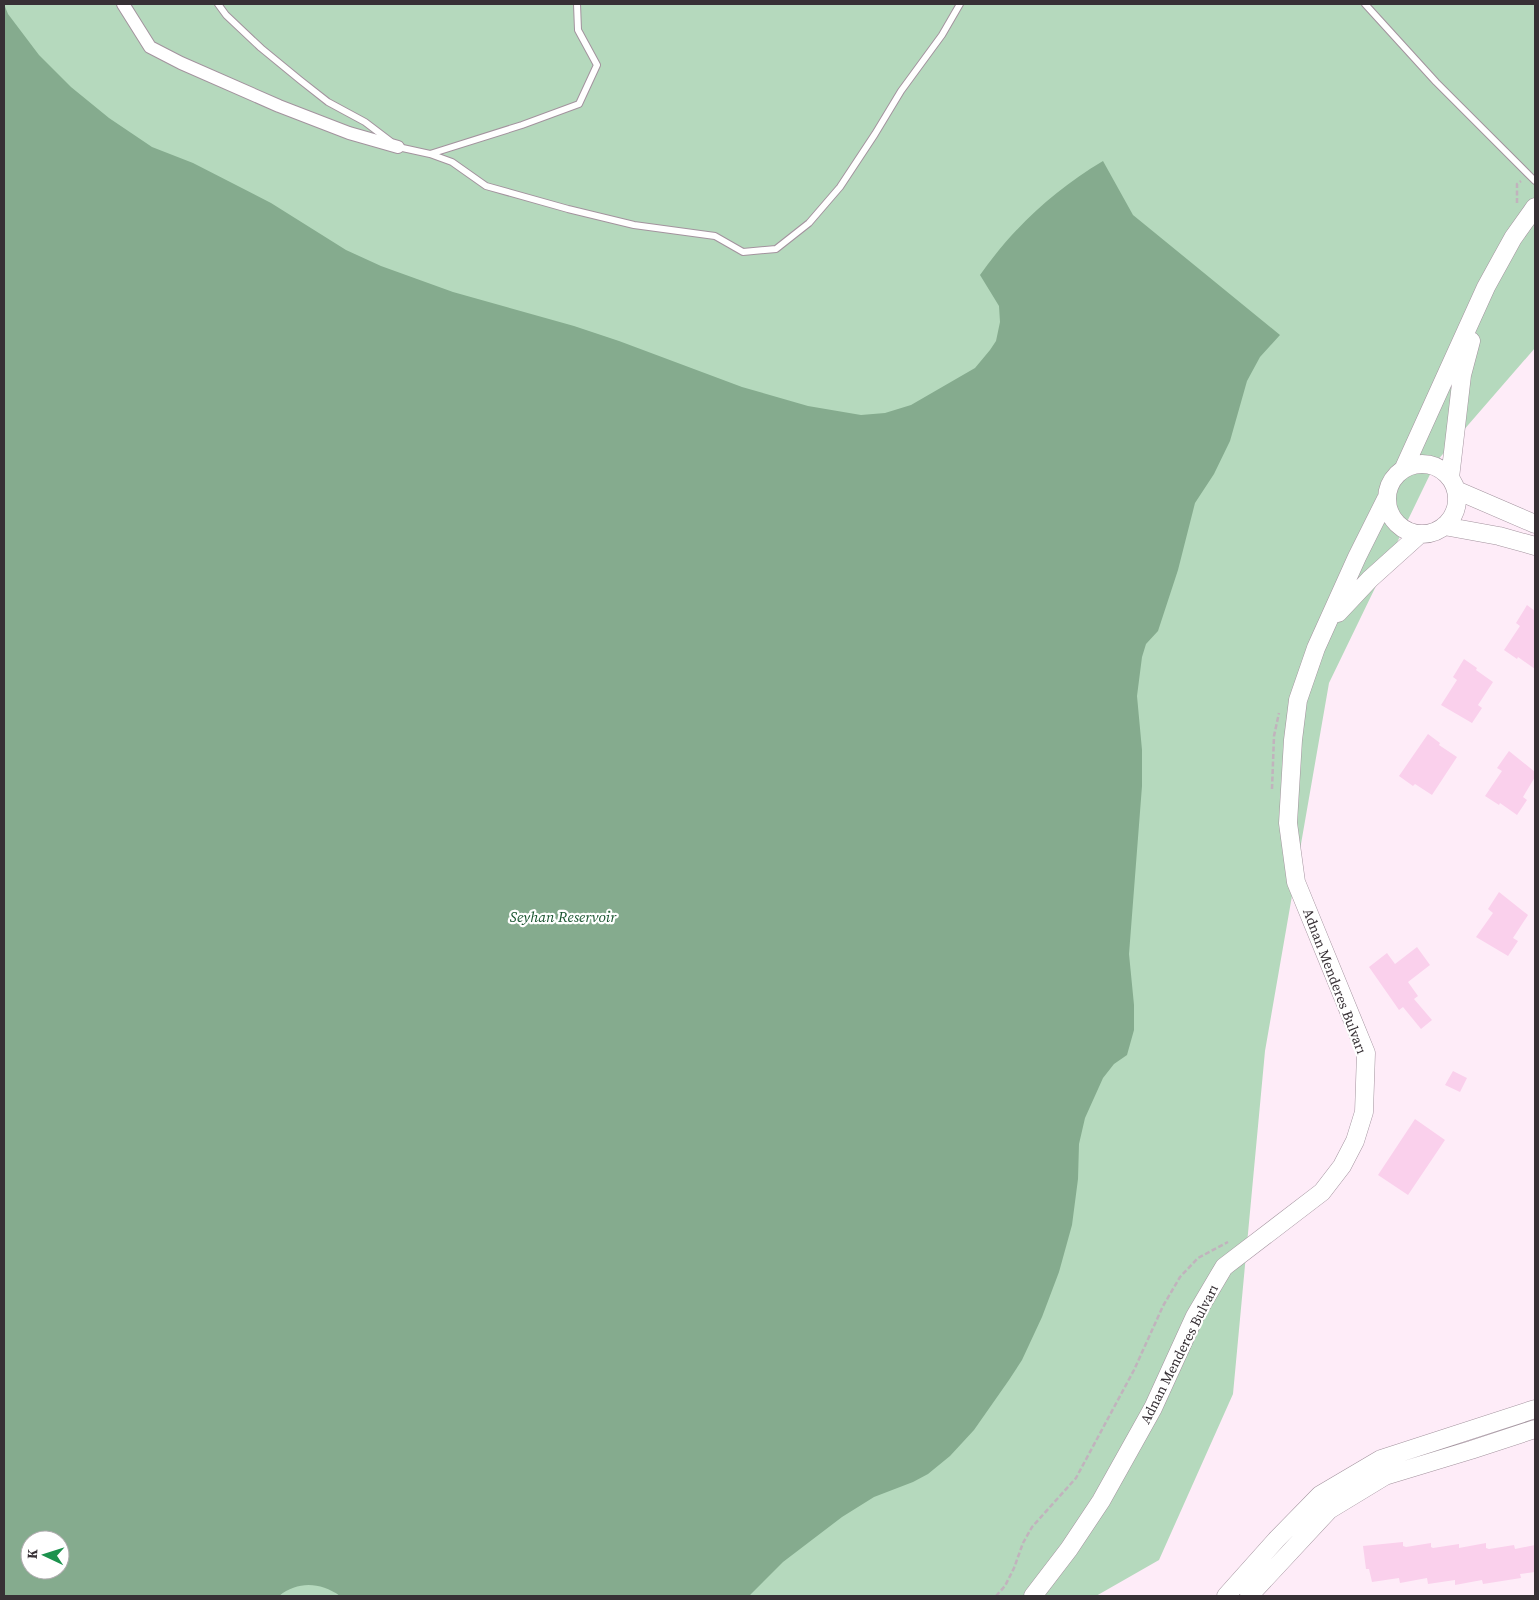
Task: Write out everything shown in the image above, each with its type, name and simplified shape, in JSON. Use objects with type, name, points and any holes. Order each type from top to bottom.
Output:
[{"type":"street","points":[[123,4],[150,47],[181,63],[279,106],[349,133],[398,147]]},
{"type":"street","points":[[1404,468],[1486,287],[1513,238],[1535,207]]},
{"type":"street","points":[[1386,499],[1389,512],[1396,523],[1407,531],[1420,534],[1432,532],[1444,526],[1451,519],[1457,500],[1453,484],[1462,375],[1486,287]]},
{"type":"street","points":[[1329,622],[1357,557],[1386,499],[1388,487],[1395,476],[1404,468],[1416,464],[1429,464],[1441,469],[1453,484],[1535,524]]},
{"type":"street","points":[[1444,526],[1499,536],[1535,546]]},
{"type":"street","points":[[1329,622],[1370,579],[1420,534]]},
{"type":"street","name":"Adnan Menderes Bulvarı","points":[[1033,1596],[1069,1549],[1101,1501],[1153,1408],[1195,1316],[1224,1267],[1322,1192],[1342,1166],[1358,1134],[1364,1112],[1366,1053],[1296,882],[1288,823],[1293,740],[1298,700],[1316,648],[1329,622]]},
{"type":"street","points":[[1226,1596],[1320,1494],[1380,1459],[1535,1408]]},
{"type":"street","points":[[1249,1596],[1329,1510],[1385,1476],[1535,1429]]},
{"type":"lane","points":[[218,4],[226,15],[247,35],[300,80],[328,102],[365,122],[398,147],[430,154],[452,162],[486,186],[634,225],[714,236],[743,252],[776,249],[809,223],[840,187],[901,91],[942,35],[960,4]]},
{"type":"lane","points":[[430,154],[522,125],[579,104],[597,65],[578,30],[577,4]]},
{"type":"lane","points":[[1365,4],[1436,82],[1535,181]]},
{"type":"shaded area","name":"Seyhan Reservoir","points":[[4,4],[1535,4],[1535,348],[1436,462],[1329,683],[1265,1051],[1233,1394],[1159,1560],[1096,1596],[4,1596]]},
{"type":"water","name":"Seyhan Reservoir","points":[[4,4],[8,14],[39,55],[71,87],[109,118],[152,147],[193,163],[271,203],[346,250],[381,266],[453,292],[574,326],[742,387],[808,406],[861,415],[885,413],[911,405],[975,368],[996,341],[1000,322],[999,306],[980,275],[1007,241],[1036,211],[1067,185],[1103,161],[1133,215],[1280,335],[1260,357],[1247,381],[1230,441],[1214,474],[1195,503],[1178,570],[1158,631],[1146,644],[1142,657],[1137,696],[1142,750],[1142,786],[1129,954],[1134,1005],[1134,1030],[1127,1055],[1114,1064],[1103,1078],[1085,1118],[1079,1144],[1078,1179],[1072,1225],[1059,1272],[1042,1317],[1022,1360],[974,1430],[950,1456],[928,1474],[874,1497],[842,1517],[783,1562],[749,1596],[340,1596],[325,1588],[309,1585],[294,1588],[279,1596],[4,1596]]},
{"type":"building","points":[[1527,605],[1535,611],[1535,669],[1504,650],[1520,626],[1516,623]]},
{"type":"building","points":[[1464,659],[1493,682],[1478,705],[1482,708],[1472,723],[1441,705],[1457,680],[1453,677]]},
{"type":"building","points":[[1428,734],[1440,743],[1439,745],[1457,757],[1432,795],[1415,784],[1413,786],[1399,776]]},
{"type":"building","points":[[1509,751],[1535,772],[1535,777],[1523,797],[1527,800],[1517,815],[1500,803],[1499,805],[1485,796],[1502,771],[1497,768]]},
{"type":"building","points":[[1499,892],[1528,915],[1513,938],[1518,941],[1508,956],[1476,937],[1493,913],[1488,909]]},
{"type":"building","points":[[1417,947],[1430,965],[1408,982],[1418,996],[1414,999],[1432,1020],[1421,1029],[1403,1007],[1399,1010],[1369,967],[1387,953],[1395,964]]},
{"type":"building","points":[[1453,1071],[1467,1078],[1460,1092],[1445,1085]]},
{"type":"building","points":[[1415,1119],[1445,1140],[1408,1195],[1378,1175]]},
{"type":"building","points":[[1403,1542],[1403,1546],[1406,1547],[1431,1543],[1433,1548],[1459,1544],[1459,1548],[1486,1543],[1486,1548],[1489,1549],[1514,1545],[1515,1549],[1535,1545],[1535,1572],[1520,1574],[1521,1578],[1483,1584],[1482,1580],[1455,1585],[1455,1580],[1428,1584],[1427,1578],[1400,1583],[1399,1578],[1372,1582],[1369,1569],[1366,1569],[1363,1546]]}]
